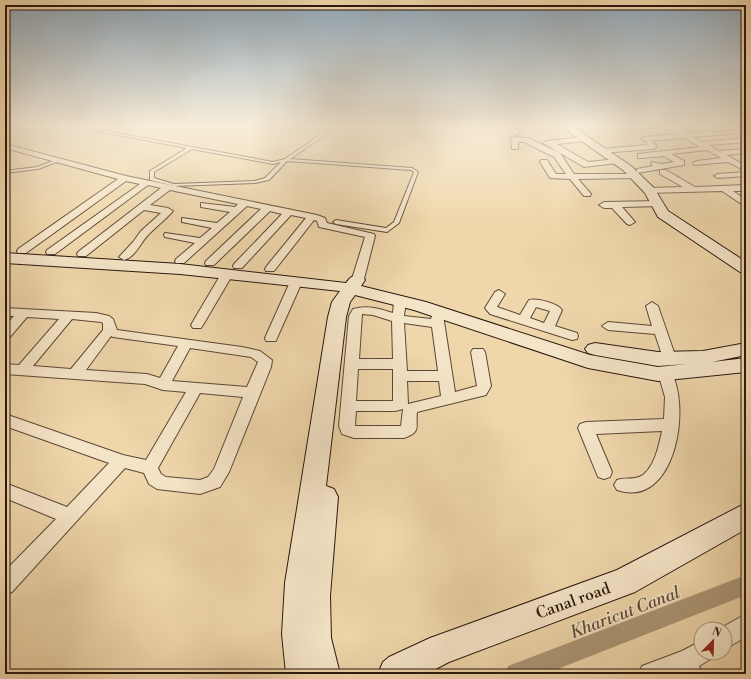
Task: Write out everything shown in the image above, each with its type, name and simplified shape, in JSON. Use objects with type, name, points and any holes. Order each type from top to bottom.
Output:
[{"type":"street","points":[[46,158],[241,206]]},
{"type":"street","points":[[558,158],[572,177],[587,194]]},
{"type":"street","points":[[575,158],[587,165]]},
{"type":"street","points":[[612,158],[638,173],[663,214],[744,266]]},
{"type":"street","points":[[644,158],[692,190]]},
{"type":"street","points":[[544,162],[553,176],[572,177],[638,173],[661,169],[681,163],[672,158]]},
{"type":"street","points":[[725,158],[746,170]]},
{"type":"street","points":[[697,163],[729,160]]},
{"type":"street","points":[[602,175],[585,175],[576,168],[617,161]]},
{"type":"street","points":[[718,176],[746,174]]},
{"type":"street","points":[[13,250],[125,178]]},
{"type":"street","points":[[51,252],[146,183]]},
{"type":"street","points":[[82,254],[168,187]]},
{"type":"street","points":[[650,191],[746,188]]},
{"type":"street","points":[[724,189],[746,204]]},
{"type":"street","points":[[604,205],[658,204]]},
{"type":"street","points":[[204,205],[268,208],[322,220],[322,225],[329,228],[361,232],[370,236],[359,285],[350,314],[343,349],[323,518],[315,596],[315,638],[323,674]]},
{"type":"street","points":[[615,205],[630,222]]},
{"type":"street","points":[[180,261],[241,206]]},
{"type":"street","points":[[124,257],[137,244],[144,233],[168,211],[142,207]]},
{"type":"street","points":[[210,263],[268,208]]},
{"type":"street","points":[[197,325],[232,270],[289,212]]},
{"type":"street","points":[[270,269],[312,217]]},
{"type":"street","points":[[185,220],[219,226]]},
{"type":"street","points":[[169,235],[202,241]]},
{"type":"street","points":[[13,250],[210,263],[232,270],[296,282],[359,285],[430,296],[572,336]]},
{"type":"street","points":[[5,258],[180,269],[270,269],[324,274],[359,285],[438,318],[588,361],[658,374],[667,366],[703,357],[746,349]]},
{"type":"street","points":[[271,338],[296,282]]},
{"type":"street","points":[[303,674],[298,634],[300,583],[336,317],[341,302],[359,285]]},
{"type":"street","points":[[499,294],[491,308],[492,310],[598,350],[658,359],[667,366],[746,365]]},
{"type":"street","points":[[529,325],[532,304],[545,300],[556,310],[548,328]]},
{"type":"street","points":[[348,406],[395,406],[401,404],[398,319],[400,301]]},
{"type":"street","points":[[622,485],[644,483],[651,478],[664,456],[671,425],[672,397],[660,331],[652,306]]},
{"type":"street","points":[[438,318],[398,319],[370,310],[357,312],[355,316],[348,406],[348,430],[354,432],[404,432],[409,430],[409,411],[412,408],[483,389],[484,386],[478,352]]},
{"type":"street","points":[[5,312],[105,319],[110,322],[109,330],[75,374]]},
{"type":"street","points":[[5,334],[24,313]]},
{"type":"street","points":[[22,370],[68,316]]},
{"type":"street","points":[[438,318],[449,399]]},
{"type":"street","points":[[608,326],[660,331]]},
{"type":"street","points":[[109,330],[113,333],[242,350],[265,360],[264,367],[220,472],[214,482],[200,487],[162,484],[155,479],[150,468]]},
{"type":"street","points":[[163,385],[186,343]]},
{"type":"street","points":[[352,364],[445,376]]},
{"type":"street","points":[[5,369],[146,379],[163,385],[252,393]]},
{"type":"street","points":[[150,468],[195,389]]},
{"type":"street","points":[[5,420],[122,461],[150,468]]},
{"type":"street","points":[[604,472],[586,428],[671,425]]},
{"type":"street","points":[[5,585],[122,461]]},
{"type":"street","points":[[5,490],[69,516]]},
{"type":"street","name":"Canal road","points":[[395,674],[441,649],[625,582],[746,516]]},
{"type":"street","points":[[733,633],[746,625]]},
{"type":"street","points":[[650,674],[682,670],[688,660],[693,657]]},
{"type":"lane","points":[[175,158],[152,171],[152,179],[174,185],[255,182],[266,179],[289,158]]},
{"type":"lane","points":[[243,158],[272,163],[286,160],[412,169],[416,172],[396,223],[386,230],[336,222]]},
{"type":"lane","points":[[5,172],[38,168],[57,161]]},
{"type":"waterway","name":"Kharicut Canal","points":[[516,674],[746,585]]}]
